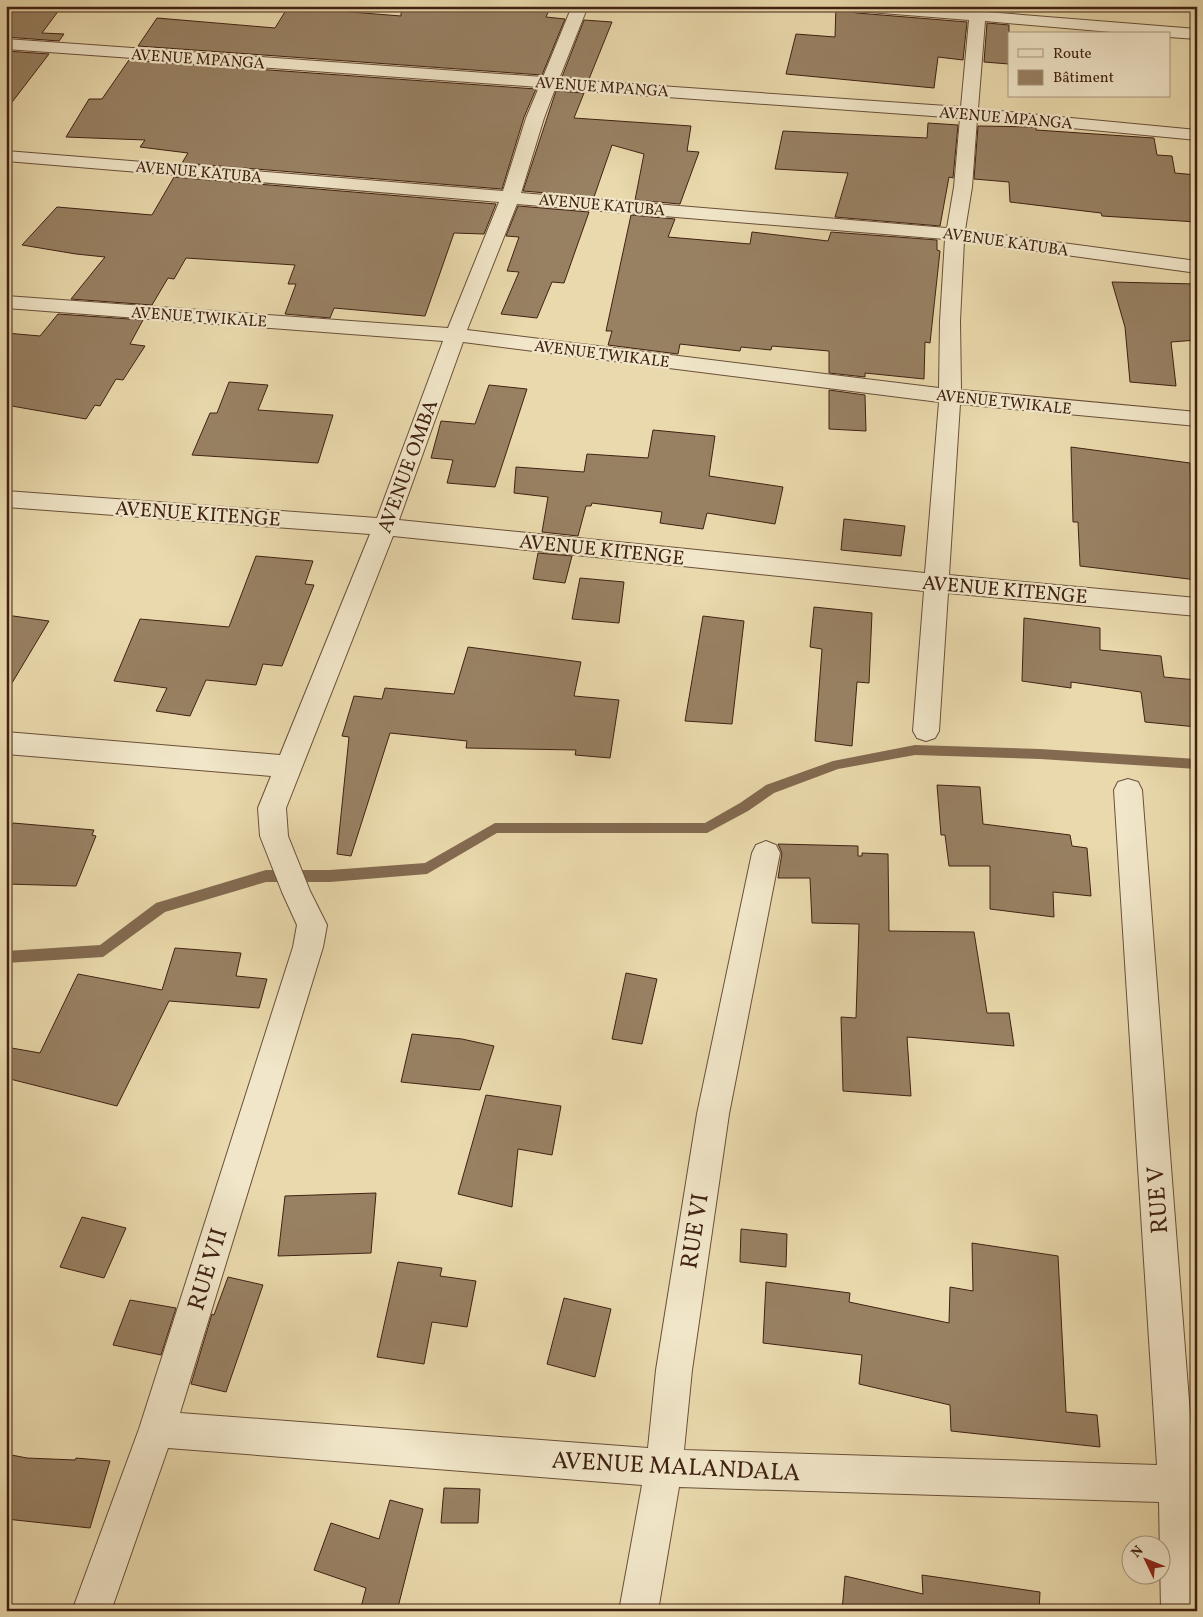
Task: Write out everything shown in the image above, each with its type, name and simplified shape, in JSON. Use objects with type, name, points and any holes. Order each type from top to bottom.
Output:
[{"type":"street","name":"AVENUE OMBA","points":[[312,925],[296,892],[274,836],[272,808],[385,527],[455,335],[511,196],[535,118],[580,6]]},
{"type":"street","points":[[858,6],[979,11],[1197,34]]},
{"type":"street","points":[[926,731],[950,396],[950,321],[956,234],[963,187],[979,11]]},
{"type":"street","name":"AVENUE MPANGA","points":[[6,44],[969,113],[1197,135]]},
{"type":"street","name":"AVENUE KATUBA","points":[[6,156],[956,234],[1197,267]]},
{"type":"street","name":"AVENUE TWIKALE","points":[[6,302],[455,335],[950,396],[1197,419]]},
{"type":"street","name":"AVENUE KITENGE","points":[[6,499],[385,527],[937,583],[1197,607]]},
{"type":"street","points":[[6,743],[288,767]]},
{"type":"street","name":"RUE V","points":[[1128,790],[1187,1484],[1180,1611]]},
{"type":"street","name":"RUE VI","points":[[638,1611],[664,1468],[674,1370],[713,1114],[766,853]]},
{"type":"street","name":"RUE VII","points":[[91,1611],[157,1429],[308,947],[312,925]]},
{"type":"street","name":"AVENUE MALANDALA","points":[[157,1429],[664,1468],[1187,1484]]},
{"type":"building","points":[[6,6],[62,6],[42,33],[64,34],[59,41],[6,37]]},
{"type":"building","points":[[401,6],[551,6],[546,17],[565,19],[542,75],[138,46],[157,18],[275,28],[288,7],[401,16]]},
{"type":"building","points":[[836,6],[847,6],[850,11],[857,13],[967,22],[963,60],[938,57],[934,88],[786,74],[796,34],[835,37]]},
{"type":"building","points":[[584,20],[612,22],[589,79],[562,77]]},
{"type":"building","points":[[987,23],[1009,25],[1008,64],[984,62]]},
{"type":"building","points":[[6,51],[49,54],[6,110]]},
{"type":"building","points":[[129,60],[536,89],[524,117],[502,189],[182,163],[188,153],[140,147],[145,140],[66,137],[89,99],[102,99]]},
{"type":"building","points":[[556,91],[584,93],[574,118],[691,126],[687,151],[699,152],[680,204],[635,200],[644,154],[612,145],[594,197],[523,191]]},
{"type":"building","points":[[928,123],[958,125],[953,178],[949,177],[940,226],[835,217],[848,173],[775,169],[783,131],[927,138]]},
{"type":"building","points":[[978,126],[1036,127],[1036,130],[1154,138],[1157,155],[1172,156],[1175,173],[1197,175],[1197,222],[1102,216],[1101,213],[1010,202],[1009,182],[974,179]]},
{"type":"building","points":[[174,177],[496,204],[484,234],[454,233],[425,316],[334,308],[330,318],[285,314],[296,284],[288,284],[295,265],[186,258],[174,279],[168,278],[152,305],[71,299],[105,257],[22,245],[57,207],[152,215]]},
{"type":"building","points":[[518,206],[589,212],[564,283],[552,282],[537,318],[501,314],[519,272],[507,271],[519,237],[506,236]]},
{"type":"building","points":[[631,215],[675,219],[668,237],[750,244],[752,232],[828,241],[831,232],[937,240],[937,250],[940,251],[930,343],[925,342],[924,379],[865,373],[865,377],[829,373],[829,351],[772,346],[771,350],[741,347],[740,351],[680,344],[678,354],[608,345],[612,331],[606,331]]},
{"type":"building","points":[[1112,282],[1197,284],[1197,340],[1171,342],[1176,386],[1130,382],[1125,327]]},
{"type":"building","points":[[58,314],[143,320],[130,344],[145,346],[123,380],[116,379],[100,406],[95,405],[86,419],[6,405],[6,333],[40,336]]},
{"type":"building","points":[[229,382],[268,385],[258,410],[333,415],[318,463],[192,455],[210,413],[217,413]]},
{"type":"building","points":[[489,385],[527,389],[495,487],[447,483],[453,460],[431,458],[441,421],[475,424]]},
{"type":"building","points":[[829,390],[865,395],[866,431],[829,429]]},
{"type":"building","points":[[653,430],[715,436],[709,476],[783,487],[775,524],[707,513],[703,529],[660,523],[662,512],[592,503],[591,506],[586,506],[578,536],[542,532],[548,497],[514,493],[516,467],[584,472],[587,454],[648,458]]},
{"type":"building","points":[[1071,447],[1190,463],[1192,522],[1196,523],[1197,580],[1080,566],[1078,522],[1073,522]]},
{"type":"building","points":[[844,519],[905,526],[901,556],[841,550]]},
{"type":"building","points":[[538,553],[572,556],[565,583],[533,579]]},
{"type":"building","points":[[256,556],[313,561],[305,584],[314,585],[282,666],[263,664],[256,685],[206,680],[190,716],[156,711],[167,688],[114,681],[140,619],[229,627]]},
{"type":"building","points":[[580,578],[624,582],[619,623],[572,619]]},
{"type":"building","points":[[814,607],[872,613],[869,683],[857,682],[852,746],[815,741],[822,649],[810,647]]},
{"type":"building","points":[[6,615],[49,621],[6,693]]},
{"type":"building","points":[[703,616],[744,621],[732,724],[685,721]]},
{"type":"building","points":[[1024,618],[1100,628],[1100,650],[1161,656],[1164,677],[1197,680],[1197,727],[1145,722],[1141,692],[1071,682],[1071,688],[1022,681]]},
{"type":"building","points":[[468,647],[581,662],[574,696],[619,700],[610,758],[575,755],[576,750],[466,748],[467,741],[390,733],[351,856],[337,854],[349,737],[342,736],[354,696],[382,699],[385,688],[454,694]]},
{"type":"building","points":[[937,785],[980,787],[983,824],[1070,835],[1072,846],[1087,848],[1091,896],[1053,892],[1054,917],[990,909],[990,866],[949,866],[945,835],[941,835]]},
{"type":"building","points":[[13,823],[94,830],[92,835],[96,836],[76,886],[6,884],[6,840]]},
{"type":"building","points":[[778,844],[858,846],[858,856],[862,856],[862,853],[888,854],[889,931],[974,932],[987,1013],[1009,1013],[1014,1046],[907,1037],[911,1096],[843,1091],[841,1017],[856,1018],[859,924],[812,923],[810,878],[778,878],[782,853]]},
{"type":"building","points":[[175,948],[241,953],[236,976],[267,979],[259,1008],[169,1001],[117,1106],[6,1078],[6,1047],[40,1053],[78,974],[162,990]]},
{"type":"building","points":[[626,973],[657,979],[642,1044],[612,1039]]},
{"type":"building","points":[[412,1034],[462,1039],[494,1046],[480,1090],[401,1082]]},
{"type":"building","points":[[486,1095],[561,1106],[552,1155],[518,1149],[512,1207],[458,1194]]},
{"type":"building","points":[[376,1193],[371,1253],[278,1256],[285,1196]]},
{"type":"building","points":[[82,1217],[126,1228],[104,1278],[60,1267]]},
{"type":"building","points":[[741,1229],[787,1234],[786,1267],[740,1262]]},
{"type":"building","points":[[972,1243],[1058,1256],[1066,1412],[1097,1415],[1100,1447],[951,1431],[950,1405],[859,1384],[862,1355],[763,1343],[766,1282],[850,1293],[849,1302],[949,1323],[950,1287],[973,1291]]},
{"type":"building","points":[[398,1262],[442,1268],[440,1276],[476,1281],[467,1327],[432,1322],[424,1364],[377,1357]]},
{"type":"building","points":[[228,1277],[263,1285],[226,1392],[191,1384],[212,1314],[214,1315]]},
{"type":"building","points":[[564,1298],[611,1309],[595,1377],[547,1364]]},
{"type":"building","points":[[130,1300],[176,1308],[161,1355],[113,1345]]},
{"type":"building","points":[[6,1454],[27,1458],[75,1460],[76,1458],[110,1461],[90,1528],[6,1519]]},
{"type":"building","points":[[444,1488],[480,1489],[478,1523],[441,1523]]},
{"type":"building","points":[[390,1500],[423,1509],[397,1611],[360,1611],[366,1588],[314,1570],[331,1523],[379,1539]]},
{"type":"building","points":[[922,1575],[1040,1592],[1039,1611],[842,1611],[845,1576],[923,1594]]},
{"type":"waterway","points":[[6,957],[103,951],[161,907],[266,876],[330,876],[427,868],[495,828],[707,828],[744,807],[770,789],[837,764],[915,750],[1040,754],[1197,764]]}]
